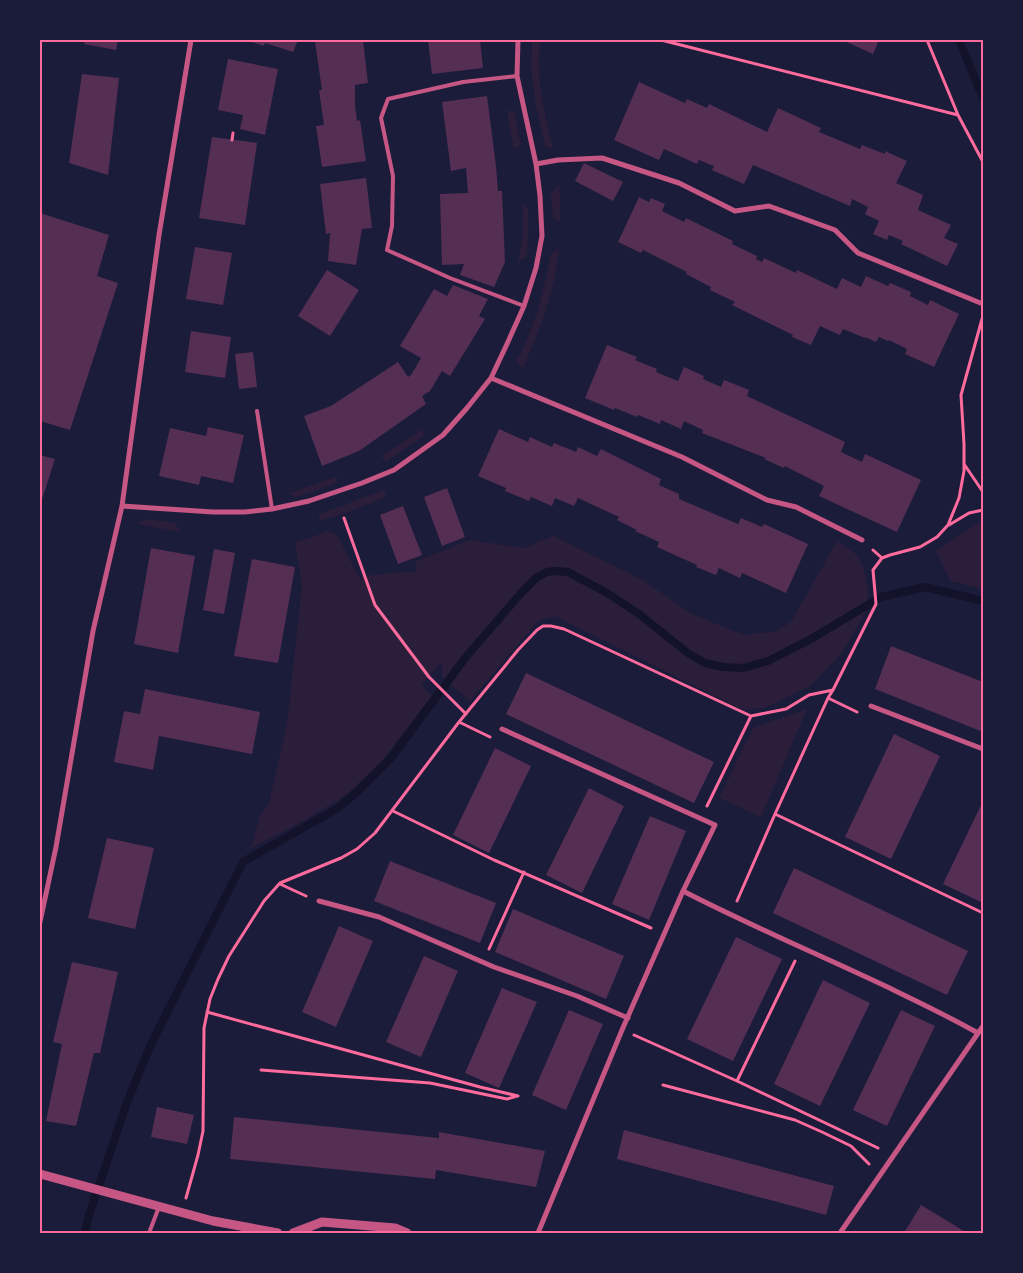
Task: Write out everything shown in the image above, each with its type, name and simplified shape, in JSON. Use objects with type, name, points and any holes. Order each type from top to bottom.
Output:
[{"type":"street","points":[[40,922],[42,902],[56,847],[93,631],[122,506],[159,235],[191,40]]},
{"type":"street","points":[[122,506],[213,512],[245,512],[272,509],[309,501],[394,470],[443,435],[467,408],[491,378],[508,344],[524,306],[536,268],[542,236],[536,164],[517,76],[518,40]]},
{"type":"street","points":[[536,164],[558,160],[602,158],[679,183],[735,211],[769,206],[835,230],[858,253],[983,304]]},
{"type":"street","points":[[491,378],[682,457],[767,500],[796,507],[862,540]]},
{"type":"street","points":[[871,706],[983,749]]},
{"type":"street","points":[[502,729],[715,825],[683,891],[622,1030],[538,1233]]},
{"type":"street","points":[[683,891],[731,916],[802,946],[978,1033]]},
{"type":"street","points":[[318,901],[378,917],[484,963],[576,996],[628,1018]]},
{"type":"street","points":[[840,1233],[983,1026]]},
{"type":"street","points":[[40,1174],[213,1222],[274,1233]]},
{"type":"street","points":[[293,1233],[322,1222],[395,1228],[407,1233]]},
{"type":"lane","points":[[517,76],[463,82],[388,99],[381,118],[393,176],[392,226],[387,250],[450,278],[524,306]]},
{"type":"lane","points":[[257,410],[272,509]]},
{"type":"lane","points":[[149,1233],[159,1207]]},
{"type":"path","points":[[661,40],[958,114]]},
{"type":"path","points":[[927,40],[958,114],[983,162]]},
{"type":"path","points":[[232,140],[233,133]]},
{"type":"path","points":[[948,526],[959,498],[964,471],[961,395],[983,314]]},
{"type":"path","points":[[964,463],[983,492]]},
{"type":"path","points":[[731,916],[828,698],[876,604],[873,570],[882,558],[920,547],[969,513],[983,510]]},
{"type":"path","points":[[344,518],[375,605],[433,682],[466,714]]},
{"type":"path","points":[[862,540],[882,558]]},
{"type":"path","points":[[182,1213],[203,1131],[204,1028],[210,999],[229,956],[264,901],[280,883],[341,858],[357,849],[375,833],[459,722],[518,650],[537,630],[543,626],[551,626],[579,635],[751,716],[786,709],[809,694],[833,690]]},
{"type":"path","points":[[828,698],[863,714],[871,706]]},
{"type":"path","points":[[701,818],[751,716]]},
{"type":"path","points":[[459,722],[496,740],[502,729]]},
{"type":"path","points":[[392,811],[494,860],[654,929]]},
{"type":"path","points":[[775,814],[983,913]]},
{"type":"path","points":[[484,963],[524,872]]},
{"type":"path","points":[[280,883],[318,901]]},
{"type":"path","points":[[736,1081],[802,946]]},
{"type":"path","points":[[207,1012],[518,1096],[507,1099],[430,1083],[261,1070]]},
{"type":"path","points":[[622,1030],[878,1148]]},
{"type":"path","points":[[663,1085],[706,1098],[765,1111],[795,1120],[851,1146],[870,1165]]},
{"type":"shaded area","points":[[532,40],[540,40],[540,82],[553,149],[545,146],[536,106],[531,68]]},
{"type":"shaded area","points":[[507,111],[514,111],[521,145],[514,149]]},
{"type":"shaded area","points":[[559,184],[560,222],[553,217],[551,193]]},
{"type":"shaded area","points":[[523,205],[528,208],[528,246],[526,258],[518,261],[522,242]]},
{"type":"shaded area","points":[[559,249],[554,280],[546,310],[523,368],[516,362],[538,309],[551,253]]},
{"type":"shaded area","points":[[423,429],[424,436],[386,462],[381,456]]},
{"type":"shaded area","points":[[338,476],[335,484],[294,498],[290,493]]},
{"type":"shaded area","points":[[384,490],[386,496],[378,500],[318,521],[320,514]]},
{"type":"shaded area","points":[[148,519],[175,523],[181,532],[137,524]]},
{"type":"shaded area","points":[[983,523],[983,589],[950,581],[936,551],[976,524]]},
{"type":"shaded area","points":[[328,531],[338,536],[360,579],[365,576],[417,572],[415,562],[470,540],[524,548],[553,536],[641,579],[692,614],[744,635],[777,631],[791,622],[837,541],[856,554],[863,566],[869,592],[864,615],[842,653],[810,686],[765,708],[743,710],[555,616],[538,621],[470,701],[442,677],[442,662],[421,685],[432,696],[380,763],[347,794],[309,818],[251,848],[260,816],[269,803],[287,724],[302,585],[295,543]]},
{"type":"shaded area","points":[[807,709],[761,817],[719,798],[753,728]]},
{"type":"building","points":[[85,40],[118,40],[116,50],[84,44]]},
{"type":"building","points":[[245,40],[298,40],[293,52],[265,43],[264,46]]},
{"type":"building","points":[[363,40],[368,83],[355,85],[355,105],[357,121],[360,120],[366,161],[322,167],[316,126],[324,125],[319,90],[322,90],[315,42]]},
{"type":"building","points":[[428,40],[480,40],[483,68],[432,74]]},
{"type":"building","points":[[842,40],[879,40],[873,54]]},
{"type":"building","points":[[228,59],[278,69],[265,135],[240,129],[243,115],[218,110]]},
{"type":"building","points":[[82,74],[119,78],[108,175],[69,163]]},
{"type":"building","points":[[639,82],[685,103],[687,99],[707,108],[709,104],[767,132],[778,108],[821,128],[819,132],[860,149],[862,145],[885,154],[885,151],[907,161],[896,183],[923,195],[918,210],[951,225],[944,238],[958,244],[947,266],[901,244],[903,241],[889,235],[887,240],[873,234],[879,221],[865,214],[868,207],[852,199],[850,206],[753,165],[744,184],[712,170],[714,166],[699,160],[697,164],[664,149],[659,160],[614,140]]},
{"type":"building","points":[[487,96],[498,191],[502,191],[505,262],[494,287],[460,275],[464,264],[442,265],[440,194],[468,193],[466,168],[451,171],[442,102]]},
{"type":"building","points":[[212,137],[257,143],[245,225],[199,218]]},
{"type":"building","points":[[584,163],[623,182],[613,201],[575,181]]},
{"type":"building","points":[[366,178],[372,228],[362,229],[356,265],[328,261],[330,233],[326,234],[320,184]]},
{"type":"building","points":[[639,197],[649,202],[651,198],[665,204],[662,211],[684,222],[686,218],[733,241],[732,244],[757,256],[756,259],[762,262],[764,258],[796,273],[797,270],[837,289],[842,278],[861,287],[866,276],[888,286],[890,283],[911,292],[910,296],[928,305],[930,300],[959,314],[934,367],[905,354],[907,349],[889,340],[879,337],[876,342],[843,329],[840,335],[820,326],[811,345],[732,305],[735,302],[710,290],[711,287],[686,274],[687,272],[643,250],[641,253],[618,242]]},
{"type":"building","points":[[40,213],[109,235],[97,276],[118,283],[70,430],[40,421]]},
{"type":"building","points":[[195,247],[232,253],[223,305],[186,299]]},
{"type":"building","points":[[327,270],[359,290],[330,336],[298,316]]},
{"type":"building","points":[[453,285],[488,299],[479,316],[485,319],[450,376],[442,371],[430,391],[422,396],[426,404],[359,451],[322,466],[304,416],[331,406],[398,362],[408,377],[411,375],[421,358],[400,346],[434,289],[447,296]]},
{"type":"building","points":[[191,331],[231,337],[225,378],[185,372]]},
{"type":"building","points":[[607,345],[637,357],[635,360],[657,369],[656,372],[678,381],[684,367],[704,376],[703,379],[721,387],[724,380],[749,390],[747,396],[845,442],[841,452],[862,462],[865,454],[921,480],[897,532],[819,496],[824,486],[785,466],[784,468],[764,459],[766,458],[702,433],[703,430],[684,421],[681,429],[661,420],[660,424],[615,408],[614,410],[585,398]]},
{"type":"building","points":[[253,352],[257,387],[239,389],[235,354]]},
{"type":"building","points":[[208,427],[244,435],[233,483],[201,476],[199,485],[159,476],[170,428],[206,436]]},
{"type":"building","points":[[499,429],[528,442],[530,437],[552,447],[554,443],[576,452],[578,447],[597,456],[601,449],[661,479],[659,485],[679,494],[679,499],[738,524],[741,518],[762,527],[764,524],[808,544],[786,593],[742,573],[740,578],[719,568],[716,575],[696,567],[697,565],[657,547],[659,542],[617,520],[619,517],[578,498],[574,506],[555,498],[552,506],[531,497],[529,501],[505,491],[506,488],[478,476]]},
{"type":"building","points":[[40,455],[55,459],[40,506]]},
{"type":"building","points":[[447,488],[465,537],[442,546],[424,497]]},
{"type":"building","points":[[403,506],[422,555],[398,564],[380,515]]},
{"type":"building","points":[[151,548],[195,556],[178,653],[134,644]]},
{"type":"building","points":[[214,549],[235,553],[224,614],[203,610]]},
{"type":"building","points":[[252,559],[295,567],[278,663],[234,656]]},
{"type":"building","points":[[891,646],[983,682],[983,732],[875,689]]},
{"type":"building","points":[[526,673],[714,762],[694,803],[506,714]]},
{"type":"building","points":[[145,689],[260,712],[252,754],[159,736],[153,770],[114,762],[124,711],[140,714]]},
{"type":"building","points":[[894,734],[940,756],[891,859],[845,837]]},
{"type":"building","points":[[495,748],[531,766],[489,853],[453,835]]},
{"type":"building","points":[[589,788],[624,806],[582,893],[546,875]]},
{"type":"building","points":[[983,801],[983,903],[943,884]]},
{"type":"building","points":[[650,816],[686,831],[649,920],[612,904]]},
{"type":"building","points":[[107,838],[154,848],[135,929],[88,918]]},
{"type":"building","points":[[390,861],[496,903],[480,943],[374,901]]},
{"type":"building","points":[[794,868],[968,951],[947,995],[773,913]]},
{"type":"building","points":[[513,909],[624,956],[606,999],[495,952]]},
{"type":"building","points":[[339,926],[373,941],[336,1027],[302,1012]]},
{"type":"building","points":[[736,937],[782,959],[733,1061],[687,1039]]},
{"type":"building","points":[[424,956],[458,971],[421,1057],[386,1042]]},
{"type":"building","points":[[72,962],[118,972],[100,1053],[94,1053],[76,1126],[46,1121],[62,1044],[53,1042]]},
{"type":"building","points":[[823,980],[870,1003],[820,1106],[774,1084]]},
{"type":"building","points":[[502,988],[537,1002],[499,1088],[465,1073]]},
{"type":"building","points":[[569,1010],[603,1024],[566,1110],[532,1095]]},
{"type":"building","points":[[901,1010],[935,1026],[887,1126],[853,1110]]},
{"type":"building","points":[[157,1107],[194,1115],[187,1144],[151,1137]]},
{"type":"building","points":[[234,1117],[439,1138],[439,1132],[545,1151],[536,1187],[436,1170],[435,1179],[230,1159]]},
{"type":"building","points":[[624,1130],[834,1186],[826,1215],[617,1159]]},
{"type":"building","points":[[921,1205],[967,1233],[904,1233]]},
{"type":"waterway","points":[[959,40],[983,98]]},
{"type":"waterway","points":[[85,1233],[88,1218],[126,1105],[150,1046],[243,862],[338,808],[358,791],[391,758],[465,658],[536,578],[547,572],[568,572],[607,593],[639,614],[689,654],[705,663],[723,667],[743,668],[768,661],[811,639],[881,597],[925,587],[983,601]]}]
